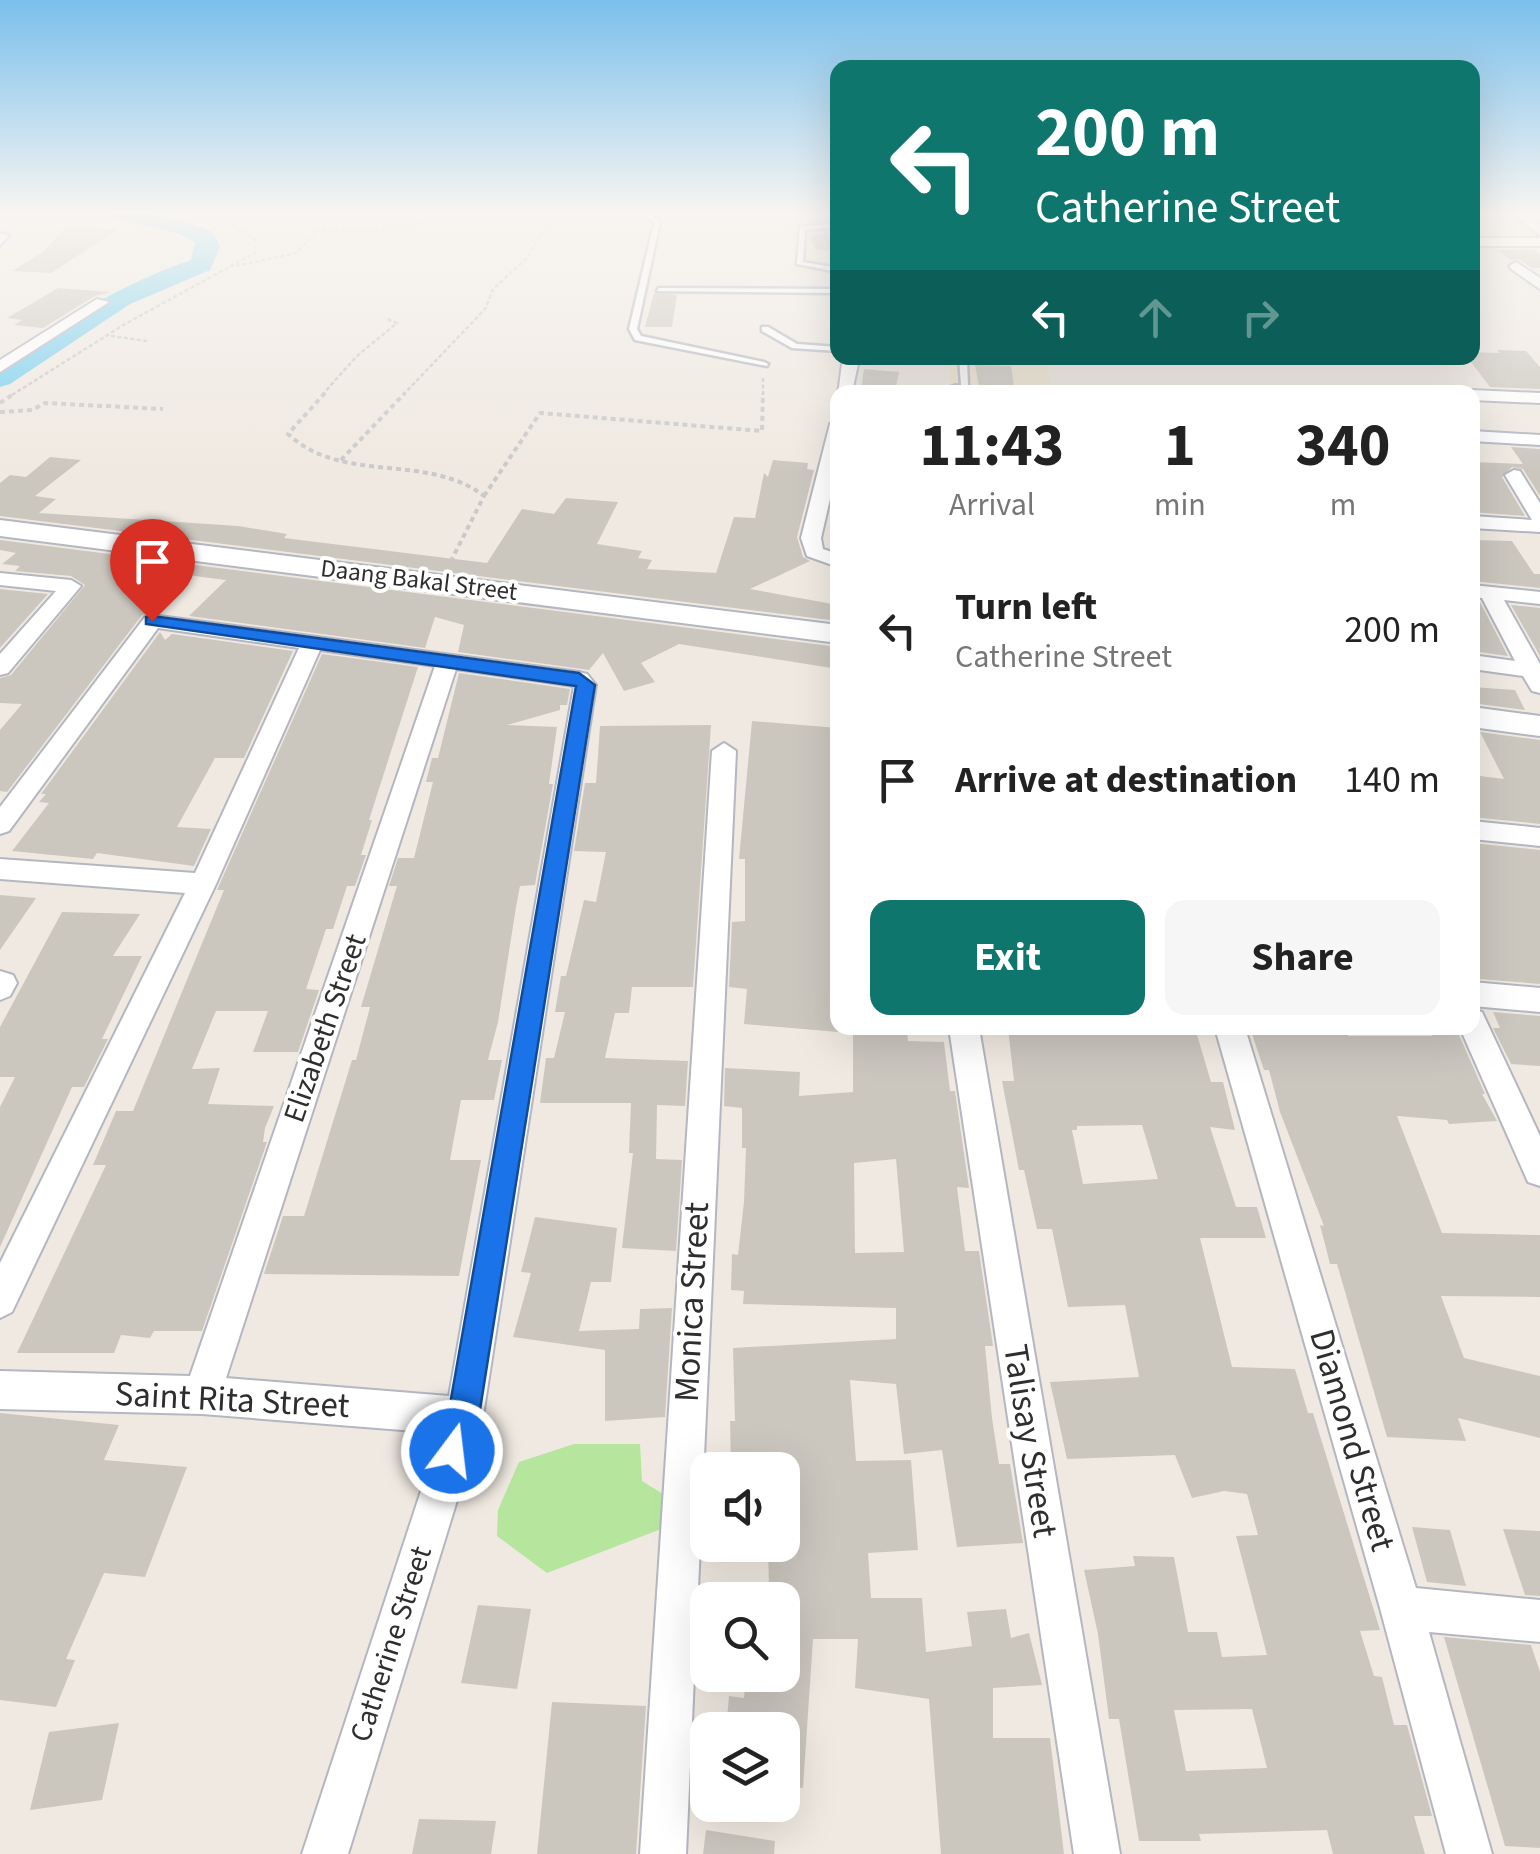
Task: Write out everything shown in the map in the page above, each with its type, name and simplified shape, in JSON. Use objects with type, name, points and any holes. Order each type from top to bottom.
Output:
[{"type":"street","points":[[0,367],[102,302]]},
{"type":"street","points":[[1480,395],[1540,398]]},
{"type":"street","points":[[1480,436],[1540,440]]},
{"type":"street","points":[[1514,474],[1540,518]]},
{"type":"street","points":[[830,497],[811,538],[814,552],[830,558]]},
{"type":"street","points":[[1480,522],[1540,526]]},
{"type":"street","name":"Daang Bakal Street","points":[[0,528],[830,633]]},
{"type":"street","points":[[0,579],[19,563]]},
{"type":"street","points":[[0,579],[71,586],[0,668]]},
{"type":"street","points":[[1481,592],[1540,598]]},
{"type":"street","points":[[1481,592],[1538,676]]},
{"type":"street","name":"Catherine Street","points":[[0,825],[152,621],[579,679],[585,685],[464,1416],[325,1854]]},
{"type":"street","points":[[0,1300],[203,884],[313,641]]},
{"type":"street","name":"Elizabeth Street","points":[[202,1395],[448,660]]},
{"type":"street","points":[[1480,664],[1538,676]]},
{"type":"street","points":[[1480,718],[1540,726]]},
{"type":"street","name":"Monica Street","points":[[662,1854],[724,750]]},
{"type":"street","points":[[1480,831],[1540,837]]},
{"type":"street","points":[[0,868],[203,884]]},
{"type":"street","points":[[1480,995],[1540,1000]]},
{"type":"street","name":"Talisay Street","points":[[965,1035],[1096,1854]]},
{"type":"street","name":"Diamond Street","points":[[1232,1035],[1401,1608],[1468,1854]]},
{"type":"street","points":[[1478,1035],[1540,1172]]},
{"type":"street","name":"Saint Rita Street","points":[[0,1390],[202,1395],[464,1416]]},
{"type":"street","points":[[1401,1608],[1540,1621]]},
{"type":"lane","points":[[640,300],[633,330],[638,338],[764,364]]},
{"type":"lane","points":[[765,329],[795,346],[830,348]]},
{"type":"path","points":[[0,403],[59,362],[168,300]]},
{"type":"path","points":[[341,460],[485,309],[489,300]]},
{"type":"path","points":[[385,318],[397,323],[357,356],[288,434],[298,448],[341,460],[389,464],[460,479],[484,496]]},
{"type":"path","points":[[108,336],[147,341]]},
{"type":"path","points":[[440,582],[484,496],[540,414],[762,432],[764,364]]},
{"type":"path","points":[[0,412],[32,410],[45,403],[163,409]]},
{"type":"shaded area","points":[[904,365],[1047,365],[1051,385],[951,385],[949,366]]},
{"type":"green space","points":[[574,1444],[640,1444],[642,1481],[663,1494],[661,1529],[547,1573],[497,1536],[498,1510],[519,1462]]},
{"type":"building","points":[[38,300],[89,300],[43,328],[14,325],[22,320],[7,318]]},
{"type":"building","points":[[652,300],[676,300],[672,327],[645,327]]},
{"type":"building","points":[[1497,350],[1526,351],[1540,367],[1540,389],[1490,387],[1473,365],[1480,365],[1480,352],[1500,353]]},
{"type":"building","points":[[975,365],[1011,366],[1014,385],[979,385]]},
{"type":"building","points":[[864,369],[899,372],[896,385],[862,385]]},
{"type":"building","points":[[1511,447],[1540,449],[1540,496],[1523,469],[1512,467],[1502,477],[1525,516],[1480,513],[1480,462],[1523,464]]},
{"type":"building","points":[[50,457],[81,460],[35,496],[56,499],[39,513],[238,526],[287,534],[284,538],[487,563],[522,509],[554,514],[566,498],[618,502],[597,544],[642,551],[638,558],[652,560],[647,569],[716,573],[734,517],[755,518],[764,473],[768,477],[773,460],[808,463],[807,469],[814,470],[797,537],[803,557],[810,561],[750,589],[830,604],[830,620],[0,516],[0,483],[10,475],[26,477]]},
{"type":"building","points":[[0,540],[830,646],[830,668],[679,644],[641,663],[655,682],[624,691],[603,653],[589,670],[458,652],[464,625],[435,617],[425,648],[189,616],[226,580],[140,569],[155,612],[142,615],[7,792],[0,791],[0,730],[22,704],[0,703],[0,678],[11,675],[85,585],[71,576],[15,571],[20,566],[2,564],[16,553],[0,550]]},
{"type":"building","points":[[1480,540],[1512,541],[1534,574],[1540,574],[1540,588],[1480,582]]},
{"type":"building","points":[[0,589],[48,594],[0,648]]},
{"type":"building","points":[[1480,602],[1508,656],[1480,652]]},
{"type":"building","points":[[1511,605],[1540,608],[1540,656]]},
{"type":"building","points":[[160,632],[165,640],[172,634],[293,651],[244,758],[215,758],[177,827],[211,829],[194,866],[97,853],[93,859],[12,851],[49,803],[39,802],[46,794],[41,794]]},
{"type":"building","points":[[322,654],[418,667],[369,820],[361,855],[366,855],[355,886],[347,886],[333,929],[326,929],[306,989],[319,990],[298,1052],[253,1052],[268,1011],[216,1011],[192,1069],[220,1068],[208,1104],[274,1106],[265,1128],[263,1142],[267,1142],[202,1331],[154,1331],[150,1338],[121,1335],[114,1353],[17,1353],[106,1165],[93,1165],[116,1111],[133,1111],[224,890],[217,890]]},
{"type":"building","points":[[459,673],[570,689],[567,705],[560,705],[560,710],[507,725],[557,727],[549,784],[553,784],[535,885],[520,886],[516,907],[488,1060],[502,1060],[494,1100],[461,1100],[450,1160],[481,1160],[459,1276],[264,1274],[283,1216],[304,1216],[352,1060],[356,1060],[370,1007],[361,1007],[397,886],[389,886],[398,858],[414,858],[433,782],[426,782],[432,758],[438,758]]},
{"type":"building","points":[[1480,688],[1515,690],[1525,710],[1480,704]]},
{"type":"building","points":[[752,721],[830,727],[830,1031],[744,1024],[747,989],[729,987],[732,922],[745,921],[745,859],[739,859]]},
{"type":"building","points":[[711,725],[693,987],[632,987],[629,1013],[615,1013],[605,1058],[688,1061],[685,1106],[657,1105],[656,1159],[682,1160],[676,1251],[622,1248],[633,1153],[629,1153],[631,1103],[540,1103],[546,1058],[554,1058],[565,1012],[555,1012],[561,976],[566,976],[584,900],[596,902],[606,852],[574,851],[585,783],[596,783],[600,726]]},
{"type":"building","points":[[1480,732],[1540,740],[1540,824],[1480,818],[1480,776],[1504,779]]},
{"type":"building","points":[[1480,844],[1540,850],[1540,984],[1480,979]]},
{"type":"building","points":[[0,895],[36,898],[0,950]]},
{"type":"building","points":[[62,912],[140,914],[113,956],[142,956],[102,1039],[108,1039],[84,1087],[72,1087],[0,1247],[0,1107],[15,1077],[0,1077],[0,1027]]},
{"type":"building","points":[[1493,1012],[1540,1016],[1540,1066],[1511,1064],[1493,1028],[1500,1028]]},
{"type":"building","points":[[853,1035],[908,1035],[908,1041],[944,1042],[969,1188],[957,1187],[965,1251],[979,1251],[993,1346],[985,1346],[992,1418],[999,1464],[1010,1464],[1023,1543],[957,1547],[942,1450],[904,1454],[896,1384],[850,1380],[856,1461],[911,1460],[918,1550],[868,1553],[871,1598],[922,1598],[926,1652],[972,1646],[967,1612],[1006,1609],[1011,1638],[1029,1633],[1042,1685],[993,1688],[993,1738],[1050,1738],[1064,1854],[941,1854],[929,1699],[855,1688],[858,1639],[813,1639],[803,1788],[800,1712],[728,1712],[729,1696],[744,1698],[745,1692],[800,1692],[800,1582],[769,1582],[768,1562],[800,1562],[800,1452],[731,1452],[730,1421],[735,1421],[733,1348],[896,1339],[896,1308],[743,1304],[744,1291],[731,1290],[732,1254],[738,1255],[744,1202],[746,1148],[742,1148],[742,1108],[724,1106],[725,1068],[800,1072],[799,1096],[853,1092]],"holes":[[[896,1159],[904,1252],[855,1253],[854,1163]]]},
{"type":"building","points":[[1009,1035],[1197,1035],[1211,1082],[1223,1082],[1235,1130],[1210,1127],[1236,1207],[1257,1207],[1266,1238],[1200,1238],[1232,1367],[1295,1369],[1308,1413],[1313,1413],[1380,1630],[1360,1631],[1374,1676],[1382,1677],[1394,1725],[1407,1725],[1432,1816],[1414,1816],[1425,1854],[1333,1854],[1327,1830],[1199,1834],[1201,1841],[1139,1841],[1119,1719],[1109,1719],[1098,1634],[1084,1570],[1135,1566],[1133,1556],[1174,1557],[1188,1632],[1217,1632],[1222,1657],[1267,1655],[1236,1536],[1258,1535],[1247,1494],[1224,1491],[1192,1498],[1175,1455],[1067,1459],[1050,1382],[1139,1377],[1125,1305],[1068,1307],[1052,1229],[1037,1229],[1024,1170],[1019,1170],[1002,1081],[1014,1081]],"holes":[[[1142,1125],[1158,1179],[1083,1184],[1072,1130],[1077,1130],[1077,1126]],[[1252,1709],[1267,1768],[1186,1771],[1174,1710]]]},
{"type":"building","points":[[1252,1035],[1459,1035],[1497,1121],[1449,1124],[1447,1120],[1397,1116],[1442,1233],[1540,1235],[1540,1297],[1441,1296],[1464,1358],[1540,1376],[1540,1438],[1458,1418],[1466,1441],[1387,1437],[1337,1264],[1330,1264],[1320,1225],[1324,1226],[1280,1112],[1269,1070],[1264,1070]]},
{"type":"building","points":[[535,1217],[617,1228],[611,1282],[591,1282],[579,1331],[639,1329],[640,1309],[672,1308],[665,1417],[605,1421],[605,1350],[513,1337],[531,1273],[521,1272]]},
{"type":"building","points":[[0,1413],[119,1425],[104,1460],[187,1467],[145,1577],[104,1573],[66,1659],[75,1660],[56,1707],[0,1700]]},
{"type":"building","points":[[1412,1527],[1450,1530],[1466,1586],[1427,1582]]},
{"type":"building","points":[[1503,1529],[1540,1531],[1540,1596],[1525,1595]]},
{"type":"building","points":[[478,1605],[531,1609],[517,1689],[461,1683]]},
{"type":"building","points":[[1444,1637],[1531,1645],[1540,1672],[1540,1848],[1505,1846]]},
{"type":"building","points":[[552,1702],[646,1706],[636,1854],[537,1854]]},
{"type":"building","points":[[119,1723],[102,1800],[30,1810],[49,1732]]},
{"type":"building","points":[[419,1819],[496,1821],[491,1854],[412,1854]]},
{"type":"building","points":[[706,1830],[775,1841],[774,1854],[703,1854]]},
{"type":"waterway","points":[[0,378],[120,300]]},
{"type":"route","points":[[152,621],[579,679],[585,685],[464,1416],[452,1451]]}]
